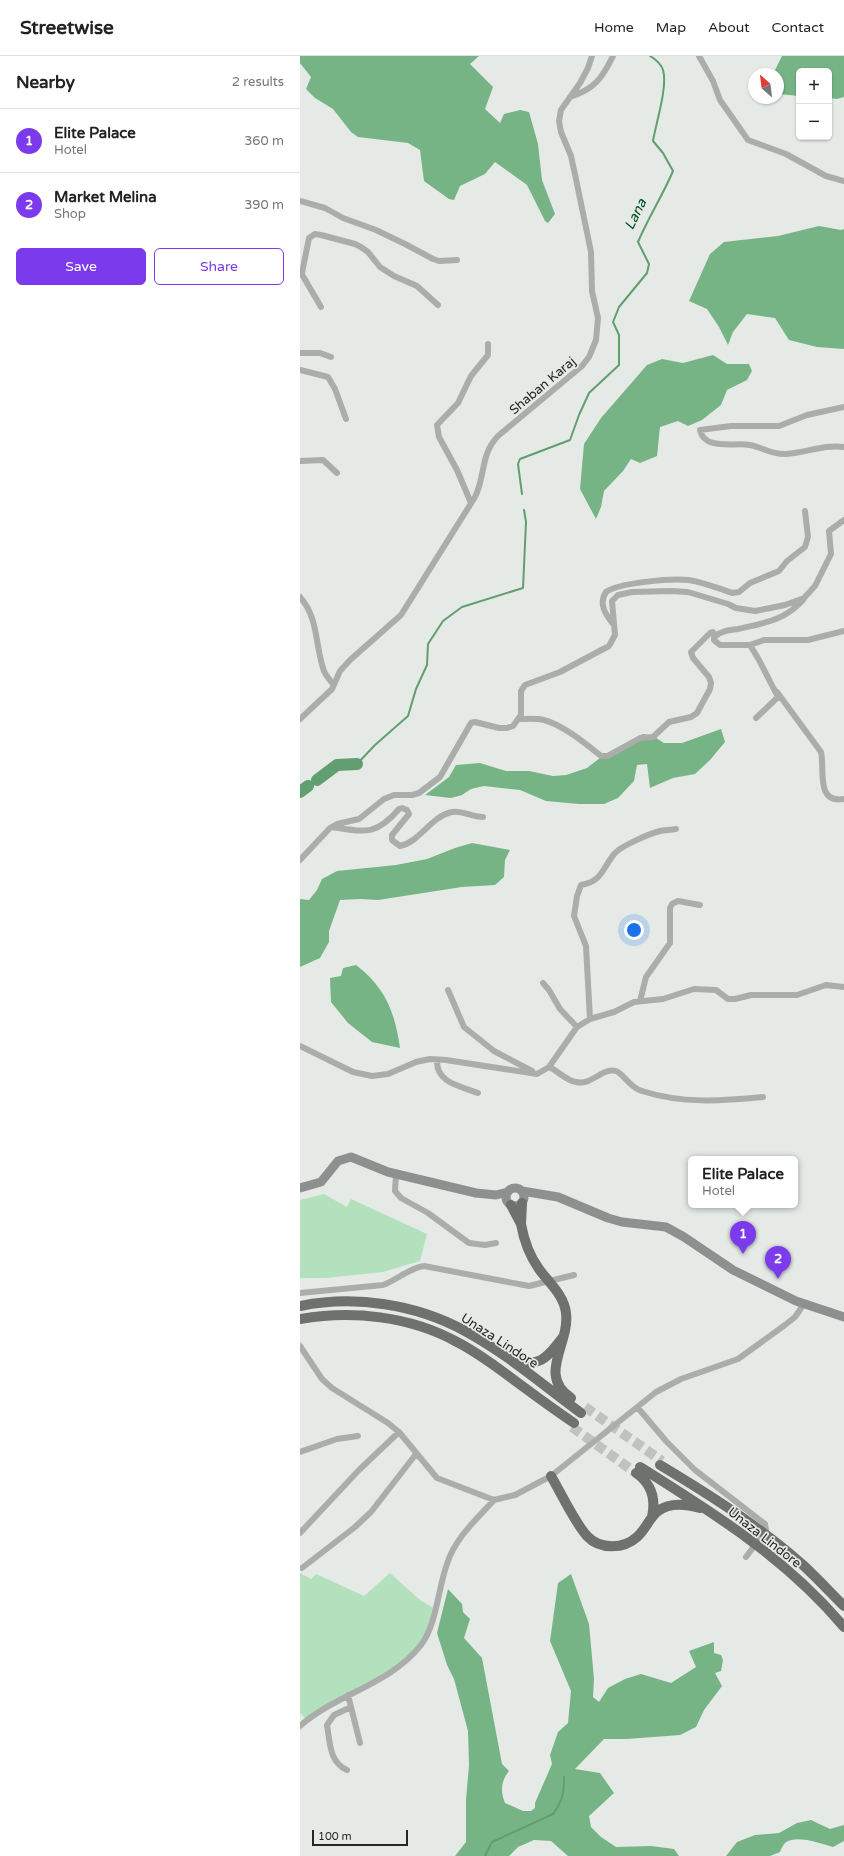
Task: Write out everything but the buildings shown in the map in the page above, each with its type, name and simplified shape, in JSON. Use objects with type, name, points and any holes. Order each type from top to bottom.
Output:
[{"type":"highway","points":[[521,1224],[523,1197]]},
{"type":"highway","points":[[346,1301],[354,1299],[375,1301],[421,1310],[462,1327],[523,1362],[534,1362],[544,1359],[552,1352],[563,1337],[567,1323],[565,1308],[559,1294],[527,1249],[521,1224],[508,1199]]},
{"type":"highway","name":"Unaza Lindore","points":[[300,1306],[346,1301],[370,1303],[413,1310],[450,1323],[497,1351],[583,1410],[562,1391],[556,1380],[556,1363],[563,1337]]},
{"type":"highway","name":"Unaza Lindore","points":[[300,1319],[320,1315],[372,1317],[407,1322],[427,1329],[458,1342],[477,1354],[558,1412],[573,1425]]},
{"type":"highway","name":"Unaza Lindore","points":[[661,1463],[751,1524],[802,1565],[844,1606]]},
{"type":"highway","name":"Unaza Lindore","points":[[652,1517],[654,1497],[647,1482],[638,1470],[715,1514],[744,1534],[794,1575],[844,1627]]},
{"type":"highway","points":[[551,1476],[586,1535],[592,1540],[603,1545],[616,1546],[631,1542],[643,1531],[652,1517],[667,1506],[679,1504],[698,1507],[715,1514]]},
{"type":"main road","points":[[300,1188],[321,1182],[335,1164],[348,1157],[355,1157],[380,1169],[396,1174],[476,1193],[496,1195],[508,1199],[515,1206],[523,1197],[539,1195],[558,1197],[608,1218],[622,1222],[666,1228],[684,1237],[733,1270],[804,1304],[844,1317]]},
{"type":"main road","points":[[508,1199],[515,1188],[523,1197]]},
{"type":"street","name":"Shaban Karaj","points":[[300,719],[332,689],[340,671],[350,660],[401,615],[471,503],[480,486],[485,457],[490,445],[498,436],[582,366],[589,357],[596,340],[598,318],[592,291],[591,252],[571,156],[561,132],[559,121],[561,110],[588,68],[592,56]]},
{"type":"street","points":[[570,97],[586,91],[596,84],[606,70],[613,56]]},
{"type":"street","points":[[699,56],[720,100],[748,140],[786,154],[826,176],[844,181]]},
{"type":"street","points":[[300,201],[325,208],[342,218],[376,230],[433,259],[439,261],[457,260]]},
{"type":"street","points":[[321,308],[303,281],[301,272],[309,238],[315,234],[355,244],[361,247],[368,252],[380,267],[394,276],[416,286],[438,306]]},
{"type":"street","points":[[471,503],[457,470],[439,437],[437,424],[458,403],[471,376],[488,355],[488,344]]},
{"type":"street","points":[[300,352],[320,353],[331,357]]},
{"type":"street","points":[[300,370],[328,377],[335,389],[346,419]]},
{"type":"street","points":[[844,407],[807,416],[779,426],[731,426],[700,430],[704,438],[708,440],[732,445],[746,444],[778,454],[831,445],[844,447]]},
{"type":"street","points":[[300,461],[323,460],[337,473]]},
{"type":"street","points":[[614,625],[606,614],[602,604],[606,592],[614,587],[662,581],[687,580],[703,583],[732,593],[739,592],[750,583],[778,571],[787,561],[805,548],[808,537],[805,511]]},
{"type":"street","points":[[844,520],[829,531],[832,550],[815,586],[788,614],[773,620],[722,632],[716,636],[714,640],[720,645],[750,646],[764,640],[808,640],[844,631]]},
{"type":"street","points":[[300,860],[324,833],[332,827],[360,819],[384,798],[394,795],[412,795],[419,793],[440,777],[471,723],[475,722],[506,728],[512,726],[521,715],[520,701],[522,688],[560,672],[609,646],[615,635],[612,604],[613,599],[618,595],[632,592],[688,592],[728,604],[736,608],[755,611],[785,605],[804,598]]},
{"type":"street","points":[[300,597],[307,605],[311,614],[324,672],[333,684]]},
{"type":"street","points":[[519,719],[545,720],[592,747],[601,756],[608,756],[640,738],[655,736],[669,722],[691,717],[697,714],[710,689],[711,683],[693,658],[691,652],[710,633],[713,632],[716,636]]},
{"type":"street","points":[[750,646],[760,660],[764,672],[777,692],[821,752],[823,762],[822,778],[826,791],[831,798],[837,800],[844,799]]},
{"type":"street","points":[[756,718],[775,702],[778,697],[777,692]]},
{"type":"street","points":[[332,827],[349,830],[374,830],[381,827],[399,809],[402,808],[407,810],[409,814],[392,835],[392,840],[400,846],[409,842],[450,812],[457,812],[471,817],[483,817]]},
{"type":"street","points":[[590,1019],[586,946],[574,916],[577,896],[581,886],[591,884],[596,880],[616,853],[623,847],[660,831],[676,830]]},
{"type":"street","points":[[640,1001],[646,977],[670,943],[670,908],[672,904],[678,901],[700,905]]},
{"type":"street","points":[[543,983],[560,1009],[577,1027]]},
{"type":"street","points":[[300,1046],[353,1072],[372,1076],[388,1074],[416,1062],[437,1060],[537,1074],[549,1067],[577,1027],[590,1019],[614,1012],[628,1004],[663,998],[694,989],[716,990],[728,999],[735,999],[751,995],[796,995],[826,985],[844,987]]},
{"type":"street","points":[[448,990],[464,1027],[494,1051],[537,1074]]},
{"type":"street","points":[[437,1060],[437,1068],[441,1076],[478,1093]]},
{"type":"street","points":[[549,1067],[576,1083],[591,1080],[610,1071],[616,1071],[626,1081],[642,1091],[686,1101],[720,1101],[763,1097]]},
{"type":"street","points":[[396,1174],[395,1191],[401,1198],[428,1213],[469,1243],[485,1245],[496,1243]]},
{"type":"street","points":[[300,1293],[383,1285],[418,1267],[424,1266],[529,1286],[574,1275]]},
{"type":"street","points":[[300,1726],[313,1716],[401,1665],[423,1642],[428,1632],[451,1554],[465,1532],[494,1500],[515,1495],[551,1476],[638,1408],[656,1392],[681,1379],[738,1359],[795,1317],[804,1304]]},
{"type":"street","points":[[300,1346],[318,1374],[332,1388],[388,1423],[399,1432],[437,1478],[494,1500]]},
{"type":"street","points":[[638,1408],[666,1441],[695,1470],[765,1524],[766,1530],[746,1557]]},
{"type":"street","points":[[300,1533],[359,1470],[399,1432]]},
{"type":"street","points":[[300,1452],[337,1439],[358,1436]]},
{"type":"street","points":[[302,1568],[355,1527],[371,1512],[416,1454]]},
{"type":"street","points":[[348,1696],[360,1743]]},
{"type":"street","points":[[347,1770],[340,1767],[333,1759],[327,1725],[334,1715],[351,1707]]},
{"type":"green space","points":[[300,56],[479,56],[470,64],[493,87],[485,109],[500,123],[504,114],[520,110],[529,112],[538,144],[542,180],[555,214],[548,223],[545,221],[527,185],[495,162],[485,174],[460,186],[454,200],[449,199],[424,181],[420,150],[408,143],[358,137],[351,132],[333,109],[315,98],[306,89],[311,77],[300,63]]},
{"type":"green space","points":[[782,56],[844,56],[844,97],[832,98],[832,68],[796,68],[796,96],[784,94],[784,68],[776,68]]},
{"type":"green space","points":[[819,226],[841,230],[844,229],[844,349],[817,347],[789,340],[775,318],[747,314],[733,332],[728,345],[719,327],[707,309],[689,301],[710,254],[724,242],[778,236]]},
{"type":"green space","points":[[713,355],[727,364],[749,364],[752,371],[747,380],[727,390],[721,405],[702,420],[688,426],[678,421],[660,427],[657,456],[640,463],[631,459],[623,471],[604,491],[601,507],[596,519],[580,489],[584,444],[601,418],[647,365],[662,359],[683,363]]},
{"type":"green space","points":[[721,729],[725,742],[710,760],[695,774],[673,778],[650,788],[647,764],[637,765],[634,781],[618,798],[604,804],[579,804],[546,801],[520,790],[484,786],[471,789],[462,795],[451,798],[425,795],[449,777],[456,765],[480,763],[506,771],[529,771],[553,776],[566,775],[587,768],[605,754],[643,734],[653,736],[664,743],[682,743]]},
{"type":"green space","points":[[472,843],[510,850],[505,860],[504,877],[495,885],[462,887],[378,900],[340,900],[329,931],[329,942],[320,958],[300,967],[300,899],[309,900],[317,890],[322,879],[337,871],[396,865],[427,859]]},
{"type":"green space","points":[[356,965],[374,982],[387,1001],[392,1012],[400,1048],[372,1042],[348,1023],[331,1002],[330,978],[341,976],[343,968]]},
{"type":"green space","points":[[324,1194],[347,1207],[351,1199],[427,1234],[420,1261],[383,1272],[326,1278],[300,1278],[300,1200]]},
{"type":"green space","points":[[300,1573],[311,1579],[316,1574],[364,1596],[390,1573],[420,1600],[435,1609],[428,1632],[405,1662],[307,1720],[300,1713]]},
{"type":"green space","points":[[571,1574],[589,1624],[594,1679],[593,1697],[599,1702],[608,1688],[625,1679],[641,1674],[671,1683],[696,1667],[689,1651],[714,1642],[714,1653],[721,1655],[723,1660],[721,1671],[715,1673],[722,1686],[704,1710],[696,1727],[680,1735],[627,1739],[604,1739],[575,1769],[600,1773],[614,1793],[589,1816],[591,1827],[601,1837],[616,1847],[651,1846],[674,1849],[679,1856],[568,1856],[551,1841],[534,1840],[518,1847],[509,1856],[455,1856],[466,1842],[466,1800],[469,1765],[468,1731],[454,1679],[447,1665],[437,1633],[448,1589],[462,1604],[463,1612],[470,1619],[464,1638],[482,1658],[502,1764],[509,1771],[502,1786],[502,1794],[505,1803],[523,1811],[531,1811],[535,1808],[535,1803],[552,1764],[550,1755],[558,1732],[568,1723],[571,1691],[550,1641],[558,1583]]},
{"type":"green space","points":[[811,1820],[830,1829],[844,1825],[844,1841],[833,1847],[808,1840],[795,1839],[789,1840],[782,1847],[780,1852],[770,1856],[726,1856],[737,1842],[755,1835],[779,1833],[797,1823]]},
{"type":"waterway","name":"Lana","points":[[522,494],[518,464],[520,459],[570,440],[589,393],[619,365],[619,335],[613,322],[619,307],[647,273],[649,264],[638,242],[673,171],[663,153],[653,141],[663,95],[664,77],[661,66],[650,56]]},
{"type":"waterway","points":[[357,764],[375,745],[408,716],[416,689],[427,665],[428,644],[443,621],[462,607],[523,588],[526,522],[524,510]]},
{"type":"waterway","name":"Lana","points":[[317,780],[337,765],[357,764]]},
{"type":"waterway","name":"Lana","points":[[300,792],[308,786]]},
{"type":"waterway","points":[[485,1856],[492,1842],[553,1814],[559,1806],[562,1797],[564,1777]]},
{"type":"tunnel","points":[[585,1407],[662,1461]]},
{"type":"tunnel","points":[[572,1427],[636,1473]]},
{"type":"place","name":"Elite Palace","points":[[743,1254]]},
{"type":"place","name":"Market Melina","points":[[778,1279]]}]
